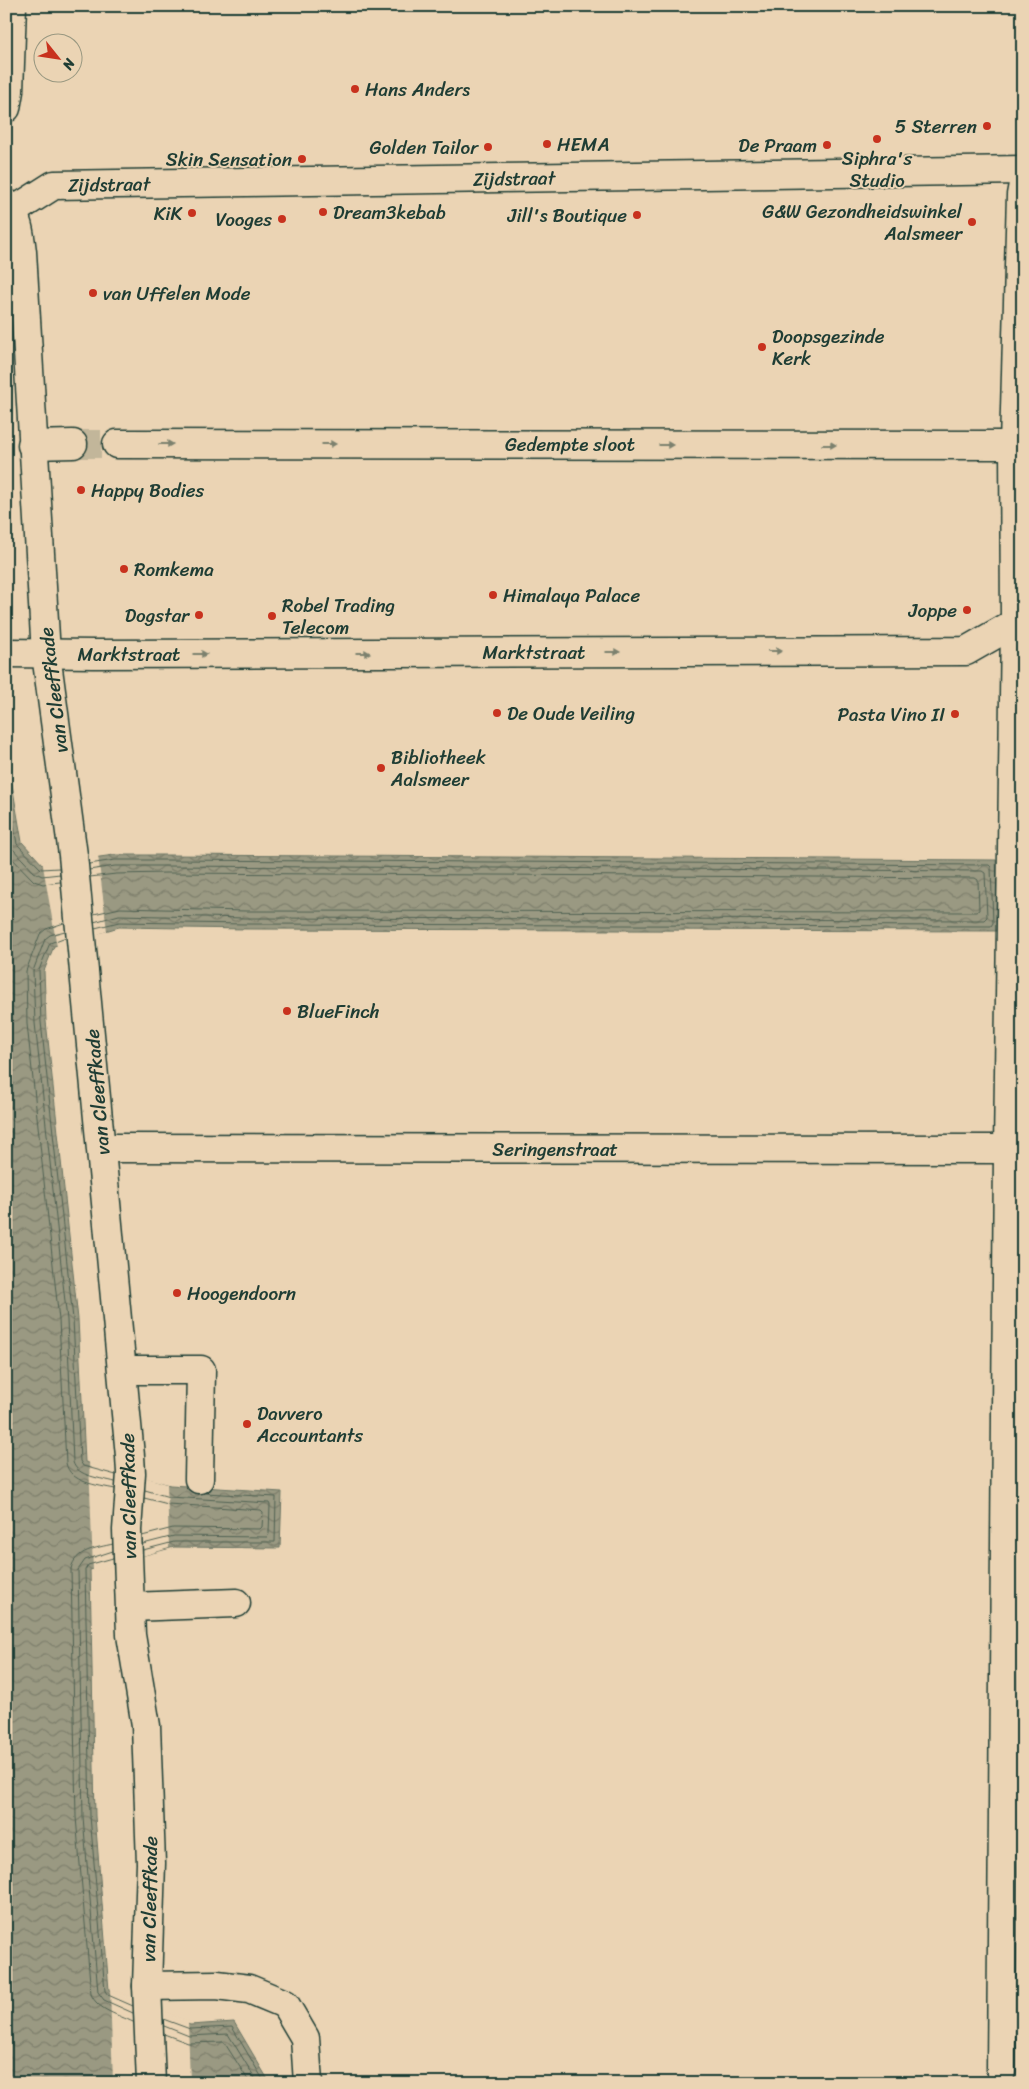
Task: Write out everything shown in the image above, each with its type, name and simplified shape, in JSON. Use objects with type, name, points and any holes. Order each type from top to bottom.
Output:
[{"type":"street","points":[[6,108],[9,91],[12,6]]},
{"type":"street","name":"Zijdstraat","points":[[10,207],[54,184],[1023,170]]},
{"type":"street","points":[[1001,2072],[1013,1718],[1019,623],[1018,445],[1021,195],[1023,184]]},
{"type":"street","name":"van Cleeffkade","points":[[10,207],[20,233],[22,252],[32,445],[46,654],[73,855],[82,940],[107,1219],[123,1370],[131,1474],[127,1530],[130,1607],[132,1639],[146,1726],[151,1863],[148,1996],[151,2083]]},
{"type":"street","points":[[32,445],[73,444]]},
{"type":"street","name":"Gedempte sloot","points":[[117,444],[1018,445]]},
{"type":"street","name":"Marktstraat","points":[[6,653],[966,651],[1019,623]]},
{"type":"street","name":"Seringenstraat","points":[[102,1148],[1015,1149]]},
{"type":"street","points":[[123,1370],[201,1370],[199,1479]]},
{"type":"street","points":[[130,1607],[236,1603]]},
{"type":"street","name":"van Cleeffkade","points":[[148,1996],[217,1985],[249,1989],[285,2004],[305,2038],[308,2083]]},
{"type":"water","points":[[6,750],[22,842],[43,865],[114,855],[996,860],[999,931],[119,927],[54,946],[44,971],[46,1021],[78,1319],[85,1462],[170,1485],[282,1492],[280,1548],[174,1547],[90,1570],[95,1816],[109,1990],[190,2025],[234,2022],[270,2083],[6,2083]]},
{"type":"pier","points":[[98,855],[107,931],[57,947],[42,860],[44,862]]},
{"type":"pier","points":[[89,1460],[167,1484],[169,1548],[93,1571]]},
{"type":"pier","points":[[110,1989],[188,2022],[190,2083],[113,2083]]},
{"type":"tunnel","points":[[73,444],[117,444]]},
{"type":"place","name":"Hans Anders","points":[[355,89]]},
{"type":"place","name":"5 Sterren","points":[[987,126]]},
{"type":"place","name":"Siphra's Studio","points":[[877,139]]},
{"type":"place","name":"HEMA","points":[[547,144]]},
{"type":"place","name":"De Praam","points":[[827,145]]},
{"type":"place","name":"Golden Tailor","points":[[488,147]]},
{"type":"place","name":"Skin Sensation","points":[[302,159]]},
{"type":"place","name":"Dream3kebab","points":[[323,212]]},
{"type":"place","name":"KiK","points":[[192,213]]},
{"type":"place","name":"Jill's Boutique","points":[[637,215]]},
{"type":"place","name":"Vooges","points":[[282,219]]},
{"type":"place","name":"G&W Gezondheidswinkel Aalsmeer","points":[[972,222]]},
{"type":"place","name":"van Uffelen Mode","points":[[93,293]]},
{"type":"place","name":"Doopsgezinde Kerk","points":[[762,347]]},
{"type":"place","name":"Happy Bodies","points":[[81,490]]},
{"type":"place","name":"Romkema","points":[[124,569]]},
{"type":"place","name":"Himalaya Palace","points":[[493,595]]},
{"type":"place","name":"Joppe","points":[[967,610]]},
{"type":"place","name":"Dogstar","points":[[199,615]]},
{"type":"place","name":"Robel Trading Telecom","points":[[272,616]]},
{"type":"place","name":"De Oude Veiling","points":[[497,713]]},
{"type":"place","name":"Pasta Vino II","points":[[955,714]]},
{"type":"place","name":"Bibliotheek Aalsmeer","points":[[381,768]]},
{"type":"place","name":"BlueFinch","points":[[287,1011]]},
{"type":"place","name":"Hoogendoorn","points":[[177,1293]]},
{"type":"place","name":"Davvero Accountants","points":[[247,1424]]}]
